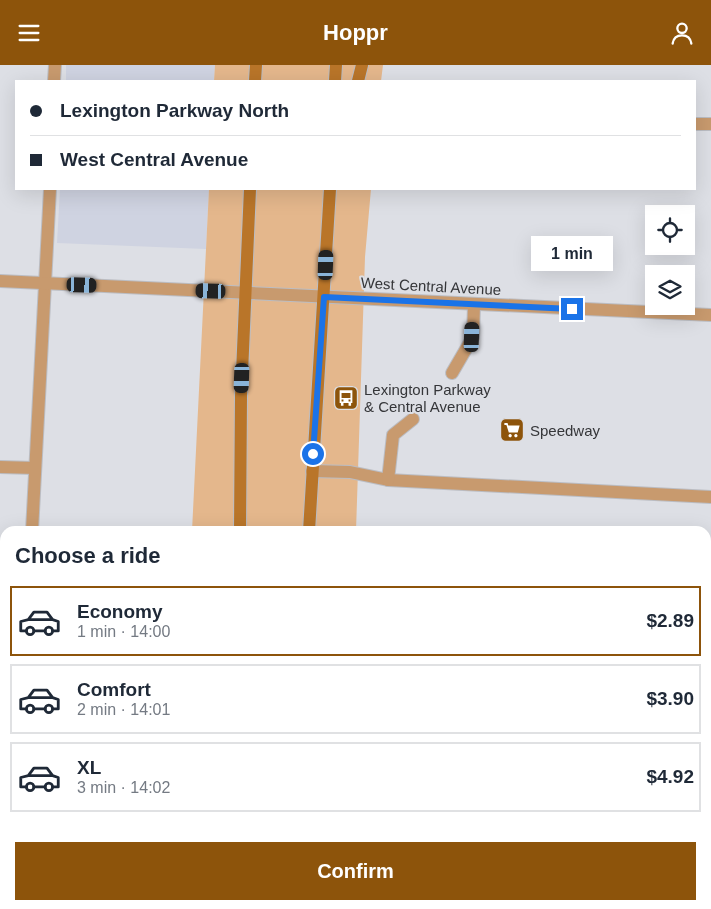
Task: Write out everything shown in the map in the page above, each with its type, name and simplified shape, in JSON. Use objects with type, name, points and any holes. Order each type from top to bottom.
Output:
[{"type":"main road","points":[[255,80],[256,65]]},
{"type":"main road","points":[[335,80],[336,65]]},
{"type":"main road","points":[[358,80],[362,65]]},
{"type":"main road","points":[[240,526],[244,292],[250,190]]},
{"type":"main road","points":[[309,526],[329,209],[332,190]]},
{"type":"street","points":[[54,80],[55,65]]},
{"type":"street","points":[[696,124],[711,125]]},
{"type":"street","points":[[32,526],[50,190]]},
{"type":"street","name":"West Central Avenue","points":[[0,281],[711,315]]},
{"type":"street","points":[[452,373],[472,337],[474,304]]},
{"type":"street","points":[[388,480],[393,435],[413,419]]},
{"type":"street","points":[[0,467],[35,468]]},
{"type":"street","points":[[312,471],[350,472],[388,480],[711,497]]},
{"type":"shaded area","points":[[66,65],[215,65],[214,80],[66,80]]},
{"type":"shaded area","points":[[215,65],[383,65],[381,80],[214,80]]},
{"type":"shaded area","points":[[60,190],[209,190],[206,249],[57,243]]},
{"type":"shaded area","points":[[209,190],[371,190],[365,257],[356,526],[192,526]]},
{"type":"place","name":"Lexington Parkway & Central Avenue","points":[[346,398]]},
{"type":"place","name":"Speedway","points":[[512,430]]},
{"type":"route","points":[[313,454],[324,297],[572,309]]}]
